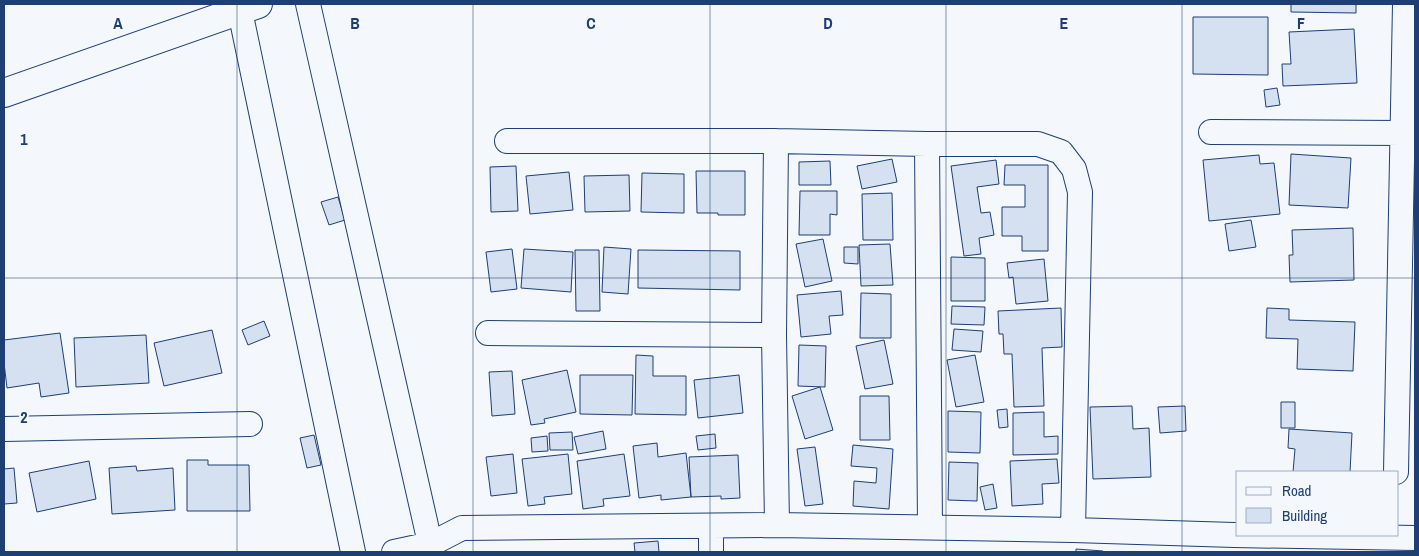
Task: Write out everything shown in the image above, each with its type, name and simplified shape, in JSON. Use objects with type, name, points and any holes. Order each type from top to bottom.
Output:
[{"type":"main road","points":[[4,93],[249,7]]},
{"type":"street","points":[[308,4],[432,548]]},
{"type":"street","points":[[1396,471],[1409,136],[1405,4]]},
{"type":"street","points":[[249,7],[353,552]]},
{"type":"street","points":[[1211,132],[1409,136]]},
{"type":"street","points":[[507,141],[776,141],[1038,144],[1060,152],[1074,169],[1080,192],[1073,530]]},
{"type":"street","points":[[776,141],[774,335],[777,525]]},
{"type":"street","points":[[927,144],[930,527]]},
{"type":"street","points":[[488,333],[774,335]]},
{"type":"street","points":[[4,429],[250,424]]},
{"type":"street","points":[[394,552],[432,548],[462,528],[777,525],[930,527],[1073,530],[1138,542],[1401,541]]},
{"type":"street","points":[[711,526],[711,552]]},
{"type":"building","points":[[1291,4],[1356,4],[1356,13],[1291,12]]},
{"type":"building","points":[[1193,17],[1268,17],[1268,75],[1193,74]]},
{"type":"building","points":[[1354,29],[1357,83],[1283,86],[1282,64],[1291,64],[1289,32]]},
{"type":"building","points":[[1277,88],[1280,105],[1266,107],[1264,90]]},
{"type":"building","points":[[1291,154],[1351,158],[1348,208],[1289,205]]},
{"type":"building","points":[[1259,155],[1260,164],[1274,163],[1280,214],[1209,221],[1203,160]]},
{"type":"building","points":[[892,159],[897,182],[862,189],[857,166]]},
{"type":"building","points":[[996,160],[999,184],[977,187],[981,213],[990,212],[994,235],[979,238],[981,254],[964,256],[951,166]]},
{"type":"building","points":[[830,161],[831,185],[799,185],[799,162]]},
{"type":"building","points":[[1005,165],[1048,165],[1048,251],[1022,251],[1022,236],[1002,236],[1002,207],[1025,207],[1025,185],[1004,185]]},
{"type":"building","points":[[516,166],[518,211],[491,212],[490,167]]},
{"type":"building","points":[[696,171],[745,171],[745,215],[697,213]]},
{"type":"building","points":[[569,172],[573,210],[530,214],[526,176]]},
{"type":"building","points":[[642,173],[684,174],[684,213],[641,212]]},
{"type":"building","points":[[629,175],[630,211],[585,212],[584,176]]},
{"type":"building","points":[[800,191],[837,191],[837,215],[830,214],[830,235],[799,235]]},
{"type":"building","points":[[892,193],[893,240],[863,240],[862,194]]},
{"type":"building","points":[[338,197],[345,220],[329,225],[321,202]]},
{"type":"building","points":[[1251,220],[1256,247],[1229,251],[1225,224]]},
{"type":"building","points":[[1353,228],[1354,280],[1290,282],[1289,255],[1293,255],[1292,230]]},
{"type":"building","points":[[823,239],[832,281],[805,287],[796,244]]},
{"type":"building","points":[[890,244],[893,285],[861,286],[859,245]]},
{"type":"building","points":[[604,247],[631,249],[628,294],[602,292]]},
{"type":"building","points":[[844,247],[858,247],[858,264],[844,263]]},
{"type":"building","points":[[512,249],[517,289],[491,292],[486,252]]},
{"type":"building","points":[[524,249],[573,252],[571,292],[521,288]]},
{"type":"building","points":[[575,250],[599,250],[600,311],[576,311]]},
{"type":"building","points":[[638,250],[740,251],[740,290],[638,288]]},
{"type":"building","points":[[951,257],[985,258],[985,301],[951,301]]},
{"type":"building","points":[[1044,259],[1048,301],[1016,304],[1013,277],[1009,278],[1007,263]]},
{"type":"building","points":[[841,291],[843,315],[829,316],[831,334],[801,337],[797,295]]},
{"type":"building","points":[[861,293],[891,294],[891,338],[860,338]]},
{"type":"building","points":[[952,306],[985,307],[984,325],[951,324]]},
{"type":"building","points":[[1061,308],[1062,347],[1042,348],[1044,406],[1014,407],[1012,354],[1004,354],[1003,334],[999,334],[998,311]]},
{"type":"building","points":[[1267,308],[1289,309],[1289,320],[1355,322],[1353,371],[1297,369],[1298,339],[1266,338]]},
{"type":"building","points":[[264,321],[270,336],[248,345],[242,330]]},
{"type":"building","points":[[954,329],[983,331],[981,352],[952,350]]},
{"type":"building","points":[[212,330],[222,373],[164,386],[154,343]]},
{"type":"building","points":[[60,333],[69,393],[41,397],[39,383],[7,388],[4,340]]},
{"type":"building","points":[[146,335],[149,383],[76,387],[74,338]]},
{"type":"building","points":[[884,340],[893,384],[865,389],[856,346]]},
{"type":"building","points":[[799,345],[826,346],[825,387],[798,386]]},
{"type":"building","points":[[636,355],[653,356],[653,376],[686,376],[686,415],[635,414]]},
{"type":"building","points":[[975,355],[984,402],[956,407],[947,360]]},
{"type":"building","points":[[567,370],[576,412],[544,419],[545,423],[531,425],[522,380]]},
{"type":"building","points":[[512,371],[515,414],[492,416],[489,372]]},
{"type":"building","points":[[580,375],[633,375],[632,415],[580,414]]},
{"type":"building","points":[[739,375],[743,413],[698,418],[694,380]]},
{"type":"building","points":[[820,387],[833,430],[805,439],[792,396]]},
{"type":"building","points":[[860,396],[889,396],[890,440],[860,440]]},
{"type":"building","points":[[1281,402],[1295,402],[1295,428],[1281,428]]},
{"type":"building","points":[[1132,406],[1133,429],[1149,428],[1151,477],[1093,479],[1090,407]]},
{"type":"building","points":[[1185,406],[1186,431],[1160,433],[1158,407]]},
{"type":"building","points":[[1007,409],[1008,427],[999,428],[997,410]]},
{"type":"building","points":[[948,411],[981,412],[980,453],[948,452]]},
{"type":"building","points":[[1044,412],[1044,437],[1058,436],[1058,454],[1013,455],[1013,413]]},
{"type":"building","points":[[1289,429],[1352,433],[1350,471],[1293,471],[1295,449],[1288,448]]},
{"type":"building","points":[[603,431],[606,449],[578,454],[574,437]]},
{"type":"building","points":[[572,432],[573,450],[550,450],[549,433]]},
{"type":"building","points":[[715,434],[716,448],[698,450],[696,436]]},
{"type":"building","points":[[314,435],[321,465],[307,468],[300,438]]},
{"type":"building","points":[[547,436],[548,451],[532,452],[531,438]]},
{"type":"building","points":[[657,443],[658,457],[686,453],[691,497],[661,500],[661,495],[639,498],[633,446]]},
{"type":"building","points":[[853,445],[893,449],[889,509],[853,506],[854,481],[876,483],[877,468],[851,466]]},
{"type":"building","points":[[815,447],[823,504],[805,506],[797,449]]},
{"type":"building","points":[[513,454],[517,493],[491,496],[486,457]]},
{"type":"building","points":[[568,454],[572,494],[544,497],[545,504],[528,506],[522,459]]},
{"type":"building","points":[[624,454],[630,496],[603,499],[604,506],[583,509],[577,461]]},
{"type":"building","points":[[738,455],[740,498],[721,499],[721,496],[691,497],[689,457]]},
{"type":"building","points":[[1057,459],[1059,483],[1042,484],[1043,504],[1012,506],[1010,461]]},
{"type":"building","points":[[187,460],[208,460],[208,465],[249,465],[250,511],[187,511]]},
{"type":"building","points":[[89,461],[96,499],[37,512],[29,473]]},
{"type":"building","points":[[949,462],[978,463],[977,501],[948,500]]},
{"type":"building","points":[[136,466],[137,471],[173,468],[175,510],[112,514],[109,468]]},
{"type":"building","points":[[14,468],[17,503],[4,504],[4,469]]},
{"type":"building","points":[[993,484],[997,508],[985,510],[980,487]]},
{"type":"building","points":[[658,541],[659,552],[635,552],[634,543]]},
{"type":"building","points":[[1076,549],[1103,551],[1103,552],[1076,552]]}]
